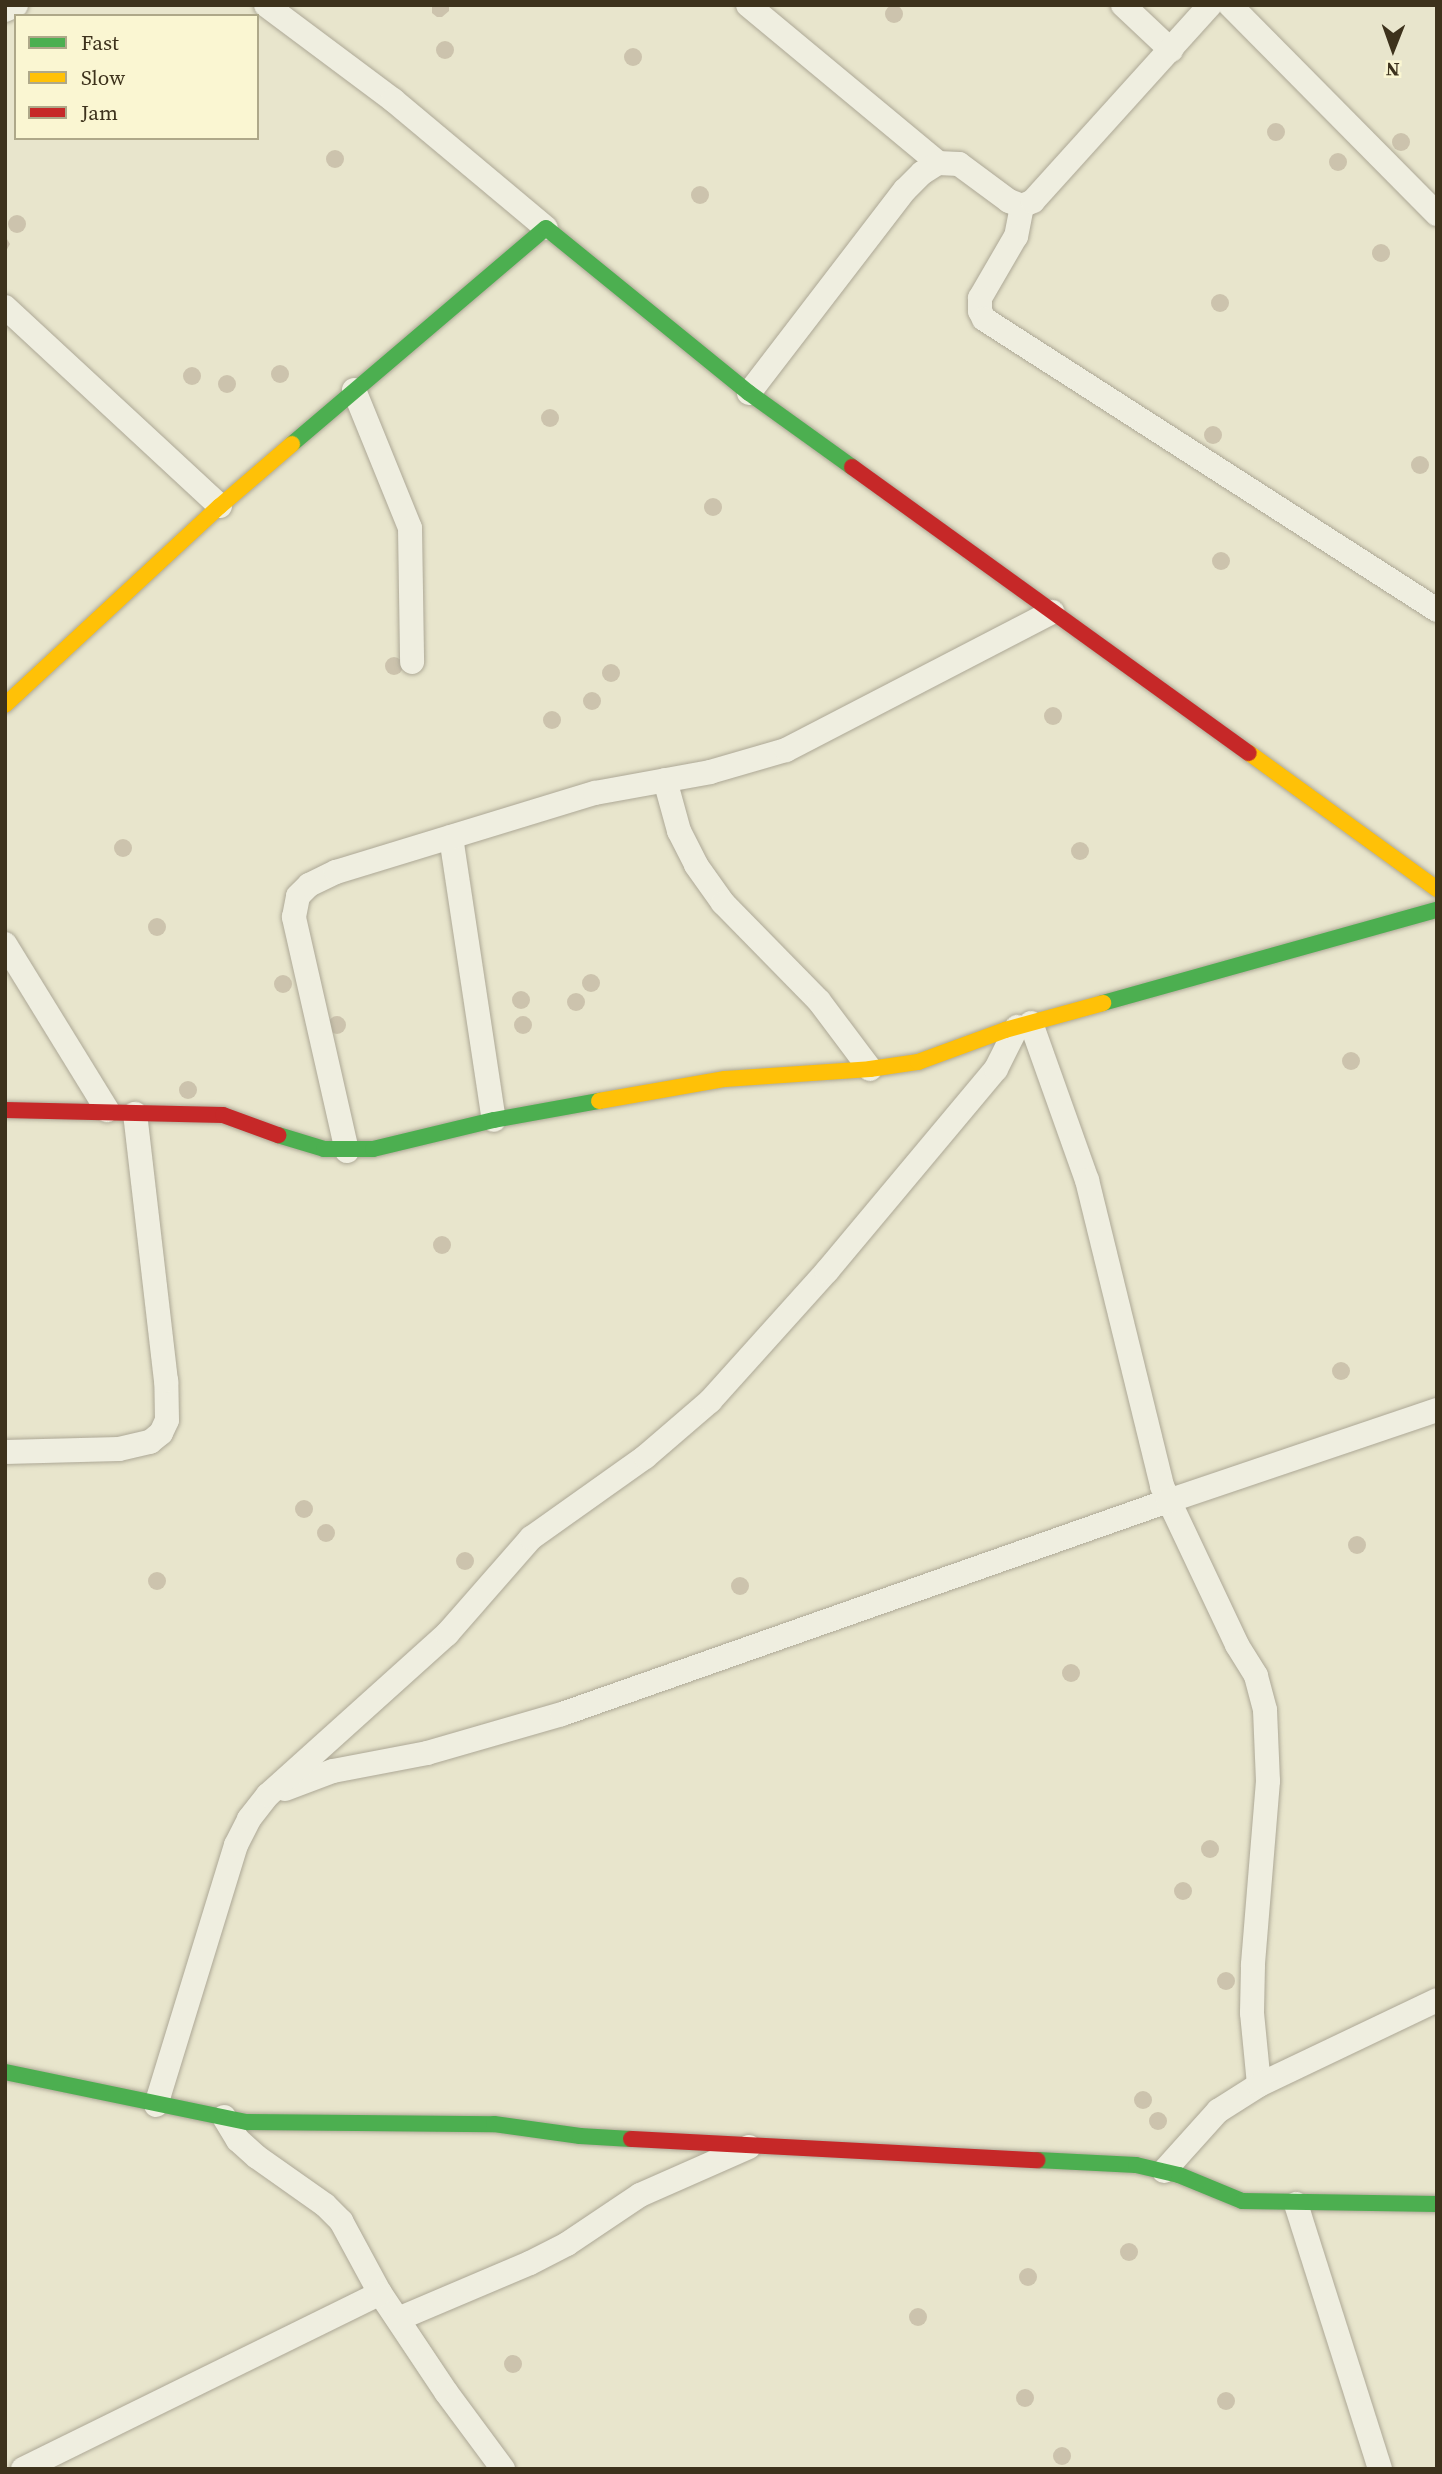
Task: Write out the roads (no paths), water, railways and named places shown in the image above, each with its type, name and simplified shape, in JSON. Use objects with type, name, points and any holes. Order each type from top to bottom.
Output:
[{"type":"street","points":[[5,10],[16,5]]},
{"type":"street","points":[[266,5],[393,100],[749,393],[1437,890]]},
{"type":"street","points":[[748,5],[938,163]]},
{"type":"street","points":[[1123,5],[1171,50]]},
{"type":"street","points":[[1210,5],[1046,190],[1022,206],[1016,236],[984,286],[979,311],[984,319],[1437,610]]},
{"type":"street","points":[[1230,5],[1437,214]]},
{"type":"street","points":[[749,393],[905,190],[922,173],[938,163],[959,164],[1009,201],[1022,206]]},
{"type":"street","points":[[5,705],[220,506],[354,390],[463,302],[546,228]]},
{"type":"street","points":[[5,307],[220,506]]},
{"type":"street","points":[[354,390],[411,528],[412,662]]},
{"type":"street","points":[[347,1151],[294,917],[298,896],[309,885],[336,872],[595,793],[710,772],[786,750],[1052,612]]},
{"type":"street","points":[[665,780],[678,831],[702,874],[723,903],[819,1001],[870,1069]]},
{"type":"street","points":[[452,837],[494,1120]]},
{"type":"street","points":[[5,1110],[107,1110],[135,1114],[223,1115],[241,1119],[299,1142],[347,1151],[373,1149],[494,1120],[725,1079],[870,1069],[918,1062],[1024,1025],[1437,910]]},
{"type":"street","points":[[5,944],[107,1110]]},
{"type":"street","points":[[1024,1025],[1087,1180],[1154,1459],[1168,1501],[1255,1676],[1265,1710],[1268,1781],[1252,2001],[1259,2085]]},
{"type":"street","points":[[156,2105],[236,1846],[249,1819],[268,1795],[447,1634],[531,1538],[645,1457],[710,1401],[827,1271],[996,1069],[1024,1025]]},
{"type":"street","points":[[5,1452],[119,1449],[150,1442],[161,1433],[167,1420],[166,1381],[135,1114]]},
{"type":"street","points":[[268,1795],[333,1771],[427,1753],[562,1714],[1168,1501],[1437,1410]]},
{"type":"street","points":[[1164,2171],[1218,2111],[1259,2085],[1437,2000]]},
{"type":"street","points":[[5,2072],[247,2122],[494,2124],[580,2136],[1136,2165],[1164,2171],[1242,2201],[1296,2204],[1437,2204]]},
{"type":"street","points":[[223,2118],[238,2140],[257,2157],[326,2205],[341,2221],[380,2293],[446,2392],[503,2469]]},
{"type":"street","points":[[397,2319],[530,2263],[567,2244],[640,2195],[753,2146]]},
{"type":"street","points":[[1296,2204],[1380,2469]]},
{"type":"street","points":[[23,2469],[380,2293]]}]
